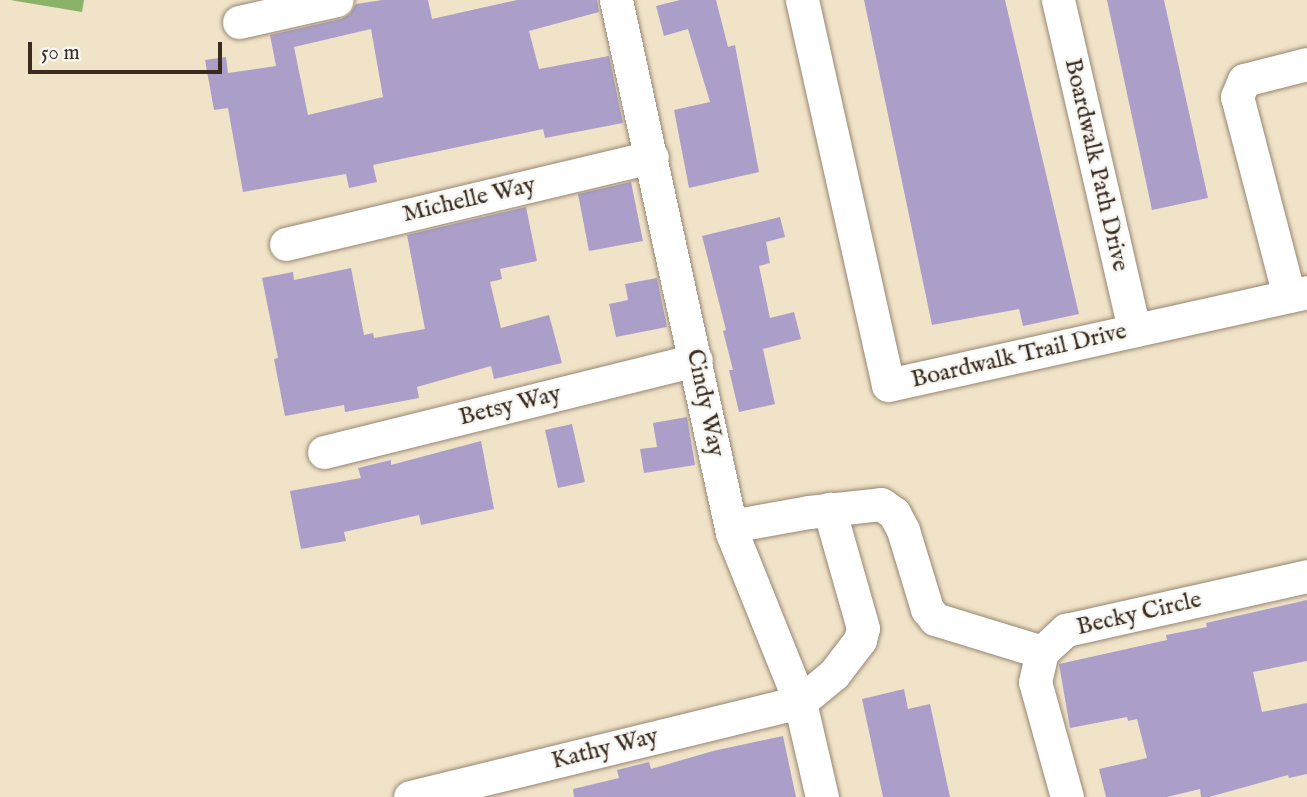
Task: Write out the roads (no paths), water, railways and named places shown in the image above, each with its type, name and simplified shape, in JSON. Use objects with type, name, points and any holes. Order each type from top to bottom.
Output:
[{"type":"street","points":[[239,22],[337,0]]},
{"type":"street","name":"Cindy Way","points":[[616,0],[730,526],[800,702],[822,797]]},
{"type":"street","name":"Boardwalk Trail Drive","points":[[802,0],[888,386],[1298,294],[1237,97],[1244,80],[1307,64]]},
{"type":"street","name":"Boardwalk Path Drive","points":[[1058,0],[1134,330]]},
{"type":"street","name":"Michelle Way","points":[[286,244],[652,157]]},
{"type":"street","name":"Betsy Way","points":[[324,452],[696,360]]},
{"type":"street","points":[[730,526],[829,509],[881,504],[894,513],[903,530],[927,609],[935,619],[1042,652],[1035,682],[1067,797]]},
{"type":"street","points":[[800,702],[834,674],[860,640],[863,628],[829,509]]},
{"type":"street","name":"Becky Circle","points":[[1042,652],[1066,631],[1307,576]]},
{"type":"street","name":"Kathy Way","points":[[411,797],[800,702]]}]
